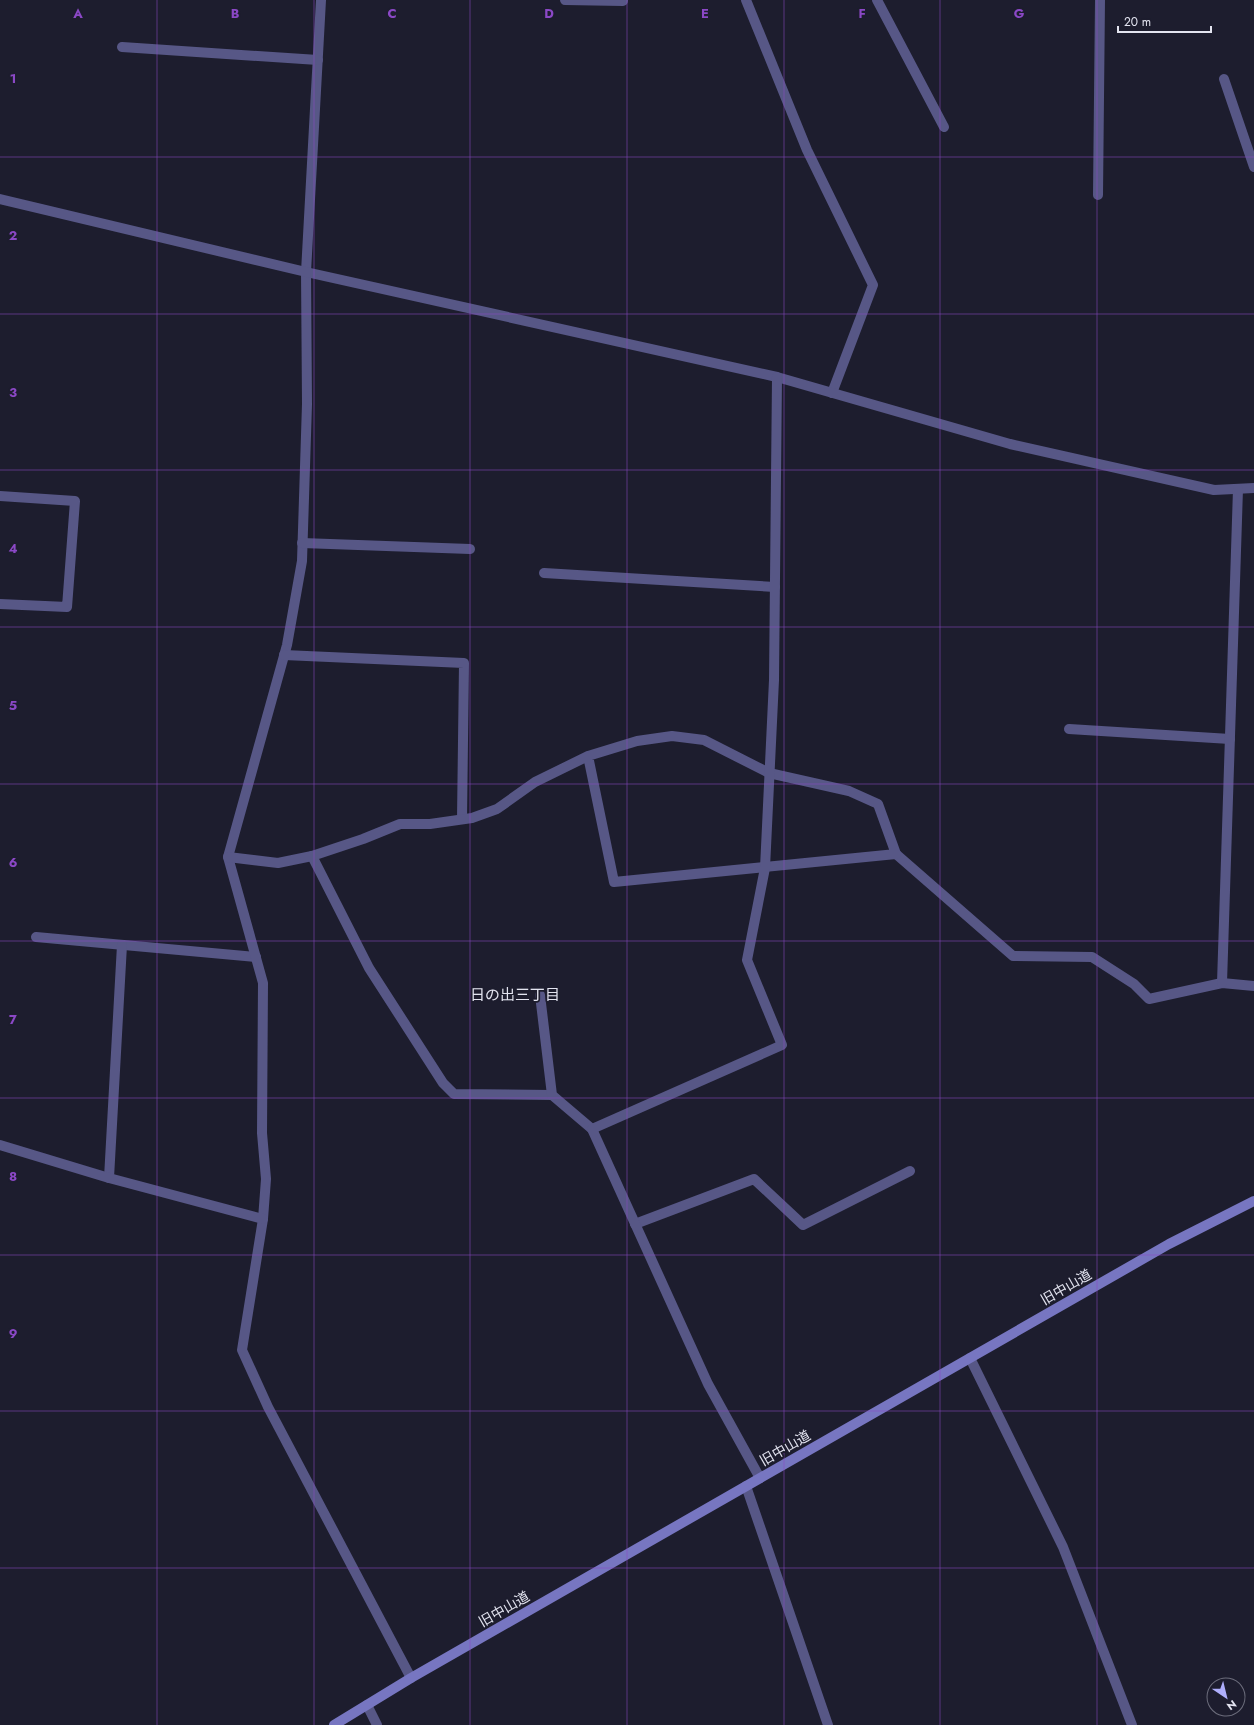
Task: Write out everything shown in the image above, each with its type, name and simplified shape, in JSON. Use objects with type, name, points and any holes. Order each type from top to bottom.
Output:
[{"type":"main road","name":"旧中山道","points":[[334,1725],[411,1678],[1168,1244],[1254,1201]]},
{"type":"street","points":[[321,0],[306,272],[306,404],[302,561],[284,655],[228,857],[263,983],[262,1133],[266,1179],[263,1219],[242,1350],[272,1414],[411,1678]]},
{"type":"street","points":[[565,0],[623,0]]},
{"type":"street","points":[[746,0],[807,150],[873,285],[832,393]]},
{"type":"street","points":[[877,0],[944,127]]},
{"type":"street","points":[[1098,195],[1100,0]]},
{"type":"street","points":[[122,47],[318,60]]},
{"type":"street","points":[[1224,79],[1254,167]]},
{"type":"street","points":[[0,199],[306,272],[776,377],[1010,444],[1214,490],[1254,488]]},
{"type":"street","points":[[592,1129],[782,1045],[747,960],[765,868],[774,680],[776,377]]},
{"type":"street","points":[[1222,983],[1238,489]]},
{"type":"street","points":[[0,496],[75,501],[67,607],[0,604]]},
{"type":"street","points":[[302,543],[470,549]]},
{"type":"street","points":[[544,573],[775,587]]},
{"type":"street","points":[[284,655],[464,663],[462,819]]},
{"type":"street","points":[[1069,729],[1230,739]]},
{"type":"street","points":[[228,857],[278,863],[312,856],[363,839],[400,824],[430,824],[472,818],[497,809],[535,782],[588,756],[636,741],[672,736],[704,740],[769,773],[849,791],[878,804],[896,854],[1013,956],[1092,958],[1134,984],[1149,999],[1222,983],[1254,986]]},
{"type":"street","points":[[588,756],[614,882],[896,854]]},
{"type":"street","points":[[312,856],[369,968],[443,1082],[454,1094],[552,1095],[592,1129],[708,1384],[760,1478]]},
{"type":"street","points":[[36,937],[256,957]]},
{"type":"street","points":[[109,1178],[122,945]]},
{"type":"street","points":[[540,995],[552,1095]]},
{"type":"street","points":[[0,1145],[109,1178],[263,1219]]},
{"type":"street","points":[[635,1224],[754,1179],[803,1225],[910,1172]]},
{"type":"street","points":[[970,1358],[1063,1547],[1132,1725]]},
{"type":"street","points":[[746,1486],[828,1725]]},
{"type":"street","points":[[367,1705],[377,1725]]},
{"type":"district","name":"日の出三丁目","points":[[515,995]]}]
